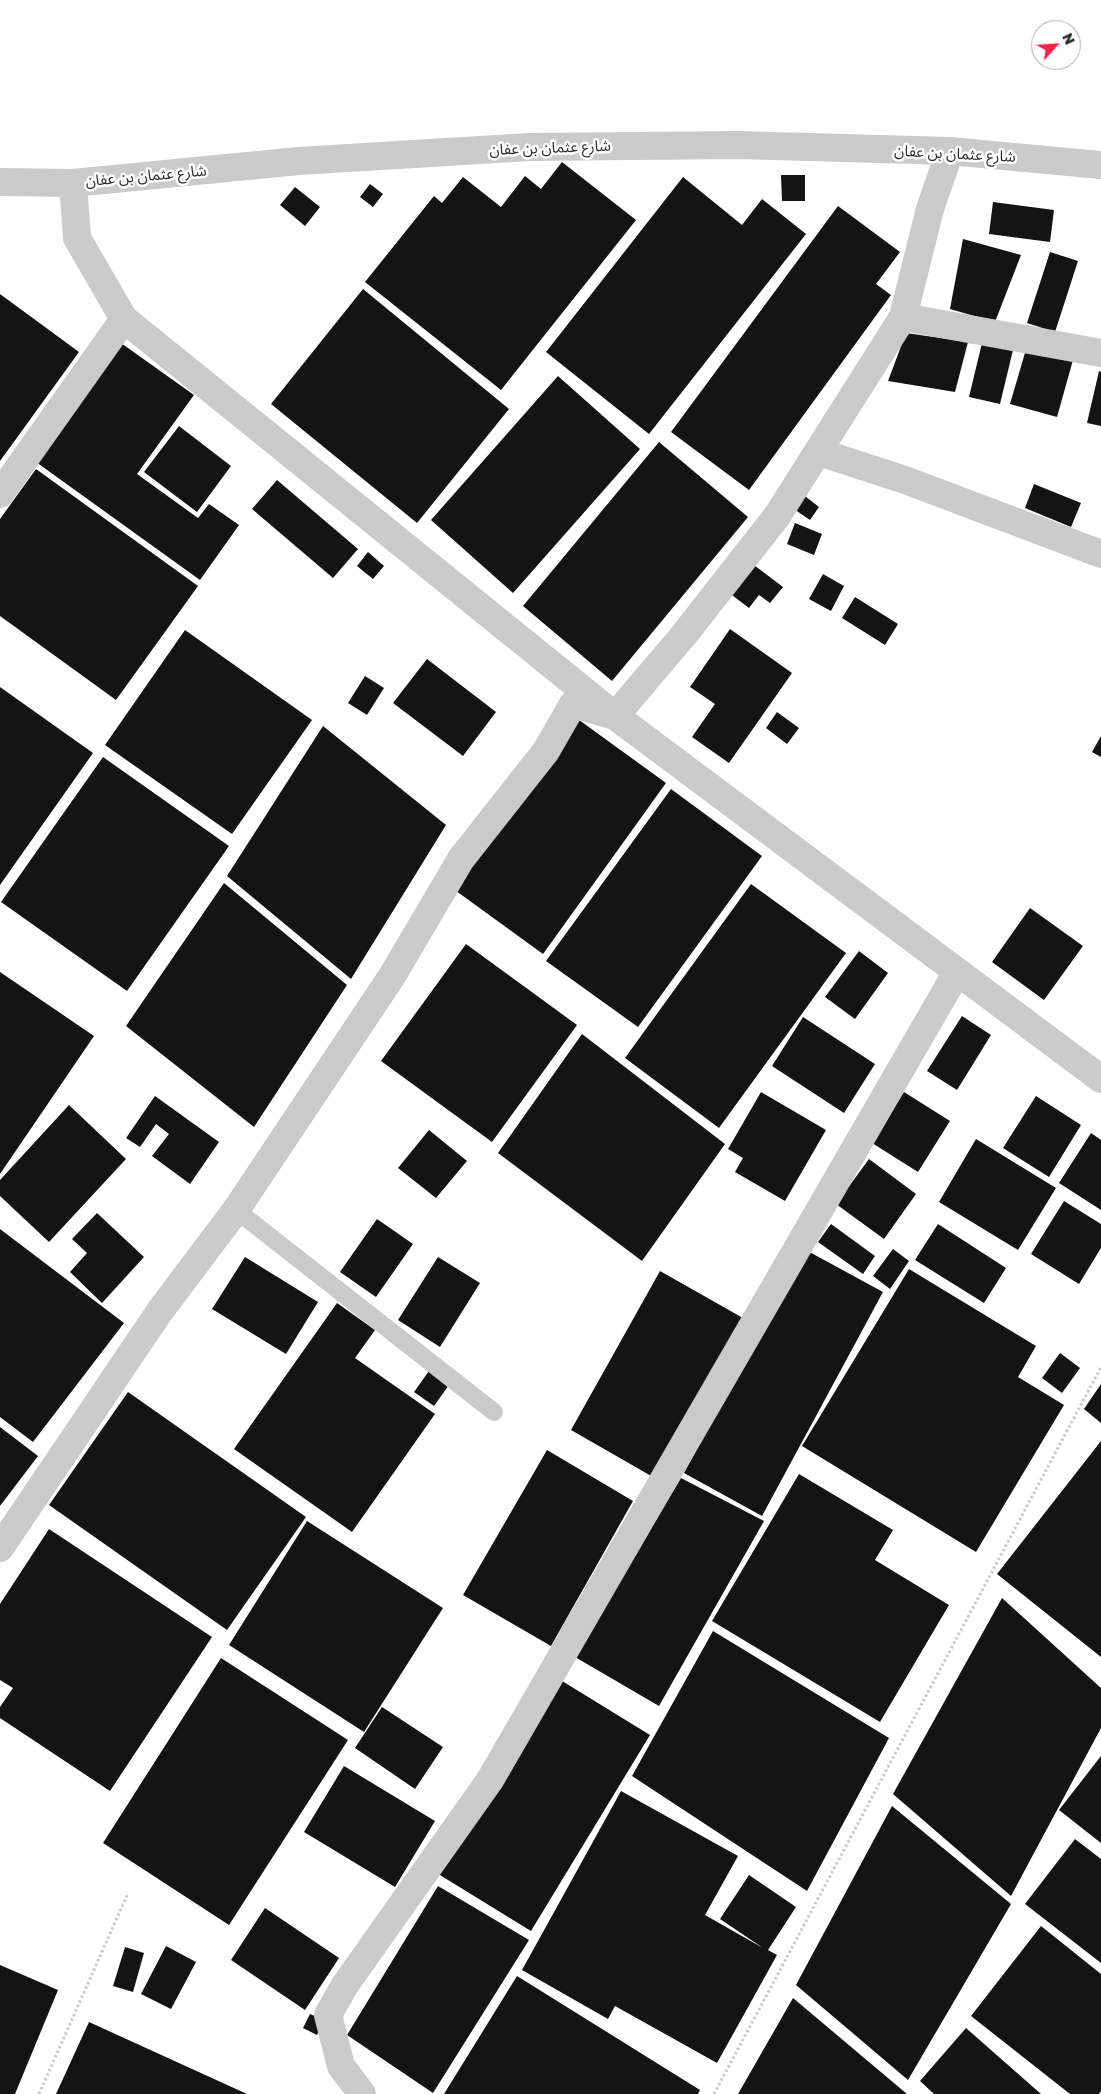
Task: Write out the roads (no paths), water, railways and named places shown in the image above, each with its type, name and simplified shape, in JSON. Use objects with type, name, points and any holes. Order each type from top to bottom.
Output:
[{"type":"street","name":"شارع عثمان بن عفان","points":[[0,182],[73,182],[299,161],[529,147],[738,145],[950,151],[1101,165]]},
{"type":"street","points":[[615,716],[683,636],[777,516],[903,317],[930,209],[950,151]]},
{"type":"street","points":[[73,182],[77,238],[124,319],[615,716],[1101,1079]]},
{"type":"street","points":[[903,317],[1101,353]]},
{"type":"street","points":[[0,494],[124,319]]},
{"type":"street","points":[[818,452],[905,480],[1101,554]]},
{"type":"street","points":[[0,1548],[160,1311],[236,1210],[392,976],[461,859],[546,751],[573,704],[615,716]]},
{"type":"street","points":[[362,2094],[341,2066],[328,2014],[345,1985],[490,1780],[958,972]]},
{"type":"lane","points":[[236,1210],[494,1412]]}]
